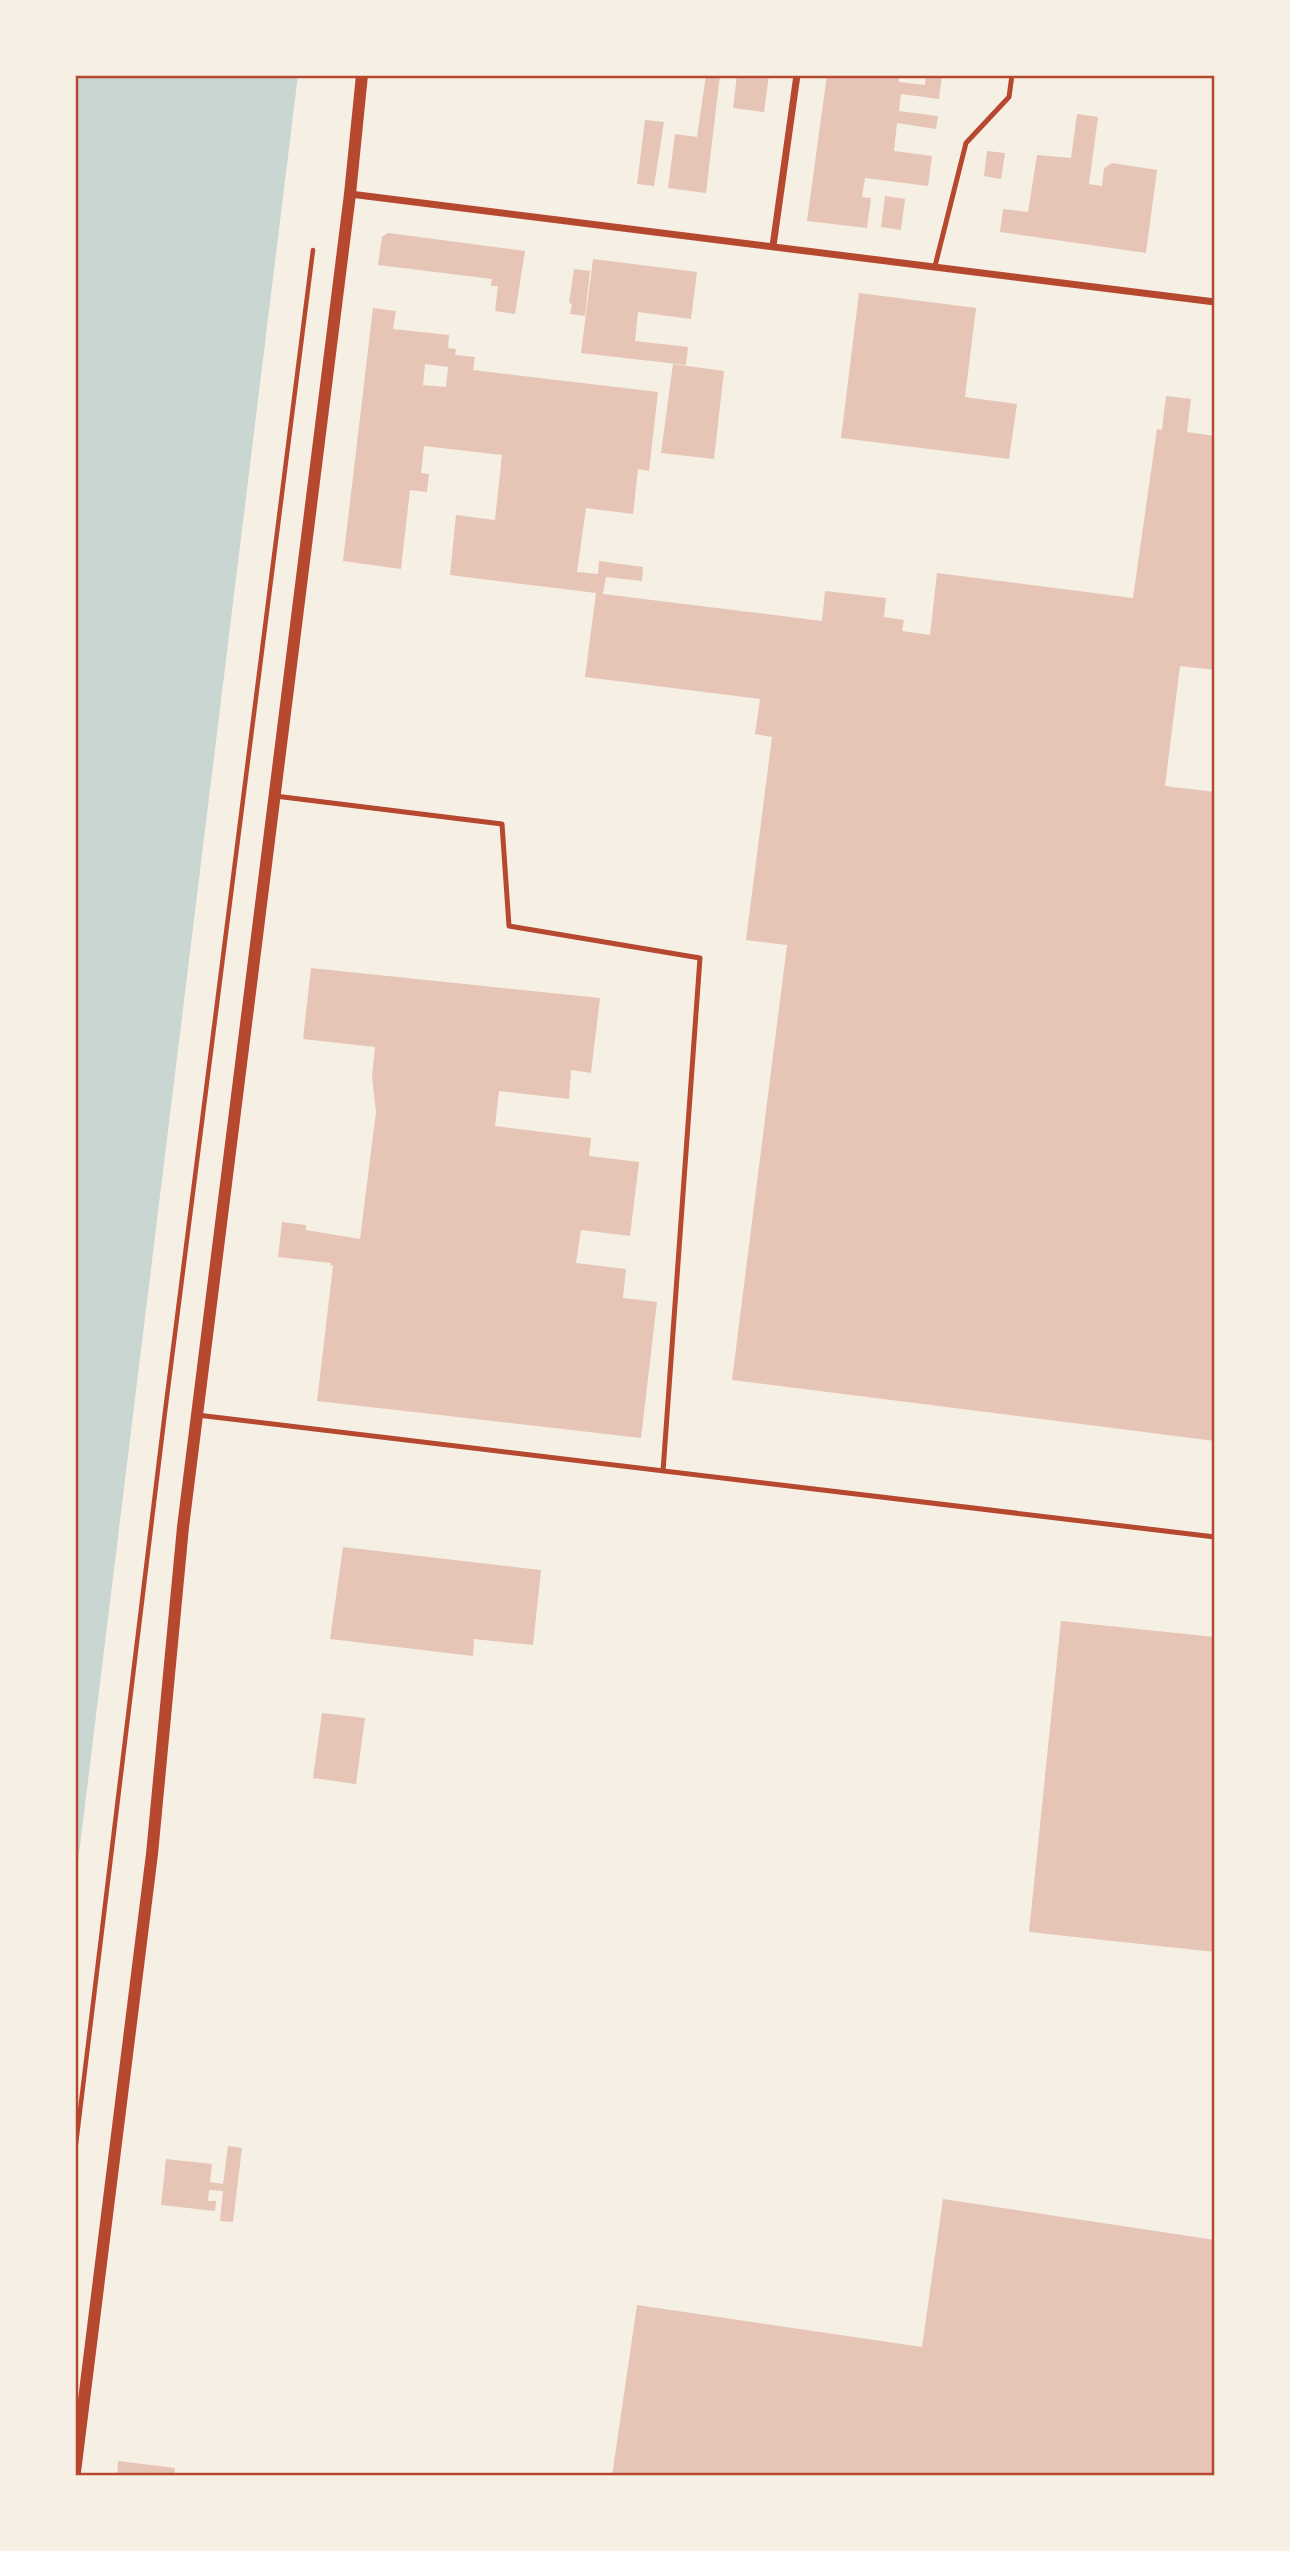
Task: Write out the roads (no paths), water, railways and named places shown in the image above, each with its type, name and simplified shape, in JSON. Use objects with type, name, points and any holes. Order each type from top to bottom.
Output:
[{"type":"street","points":[[75,2472],[152,1854],[197,1415],[350,194],[362,75]]},
{"type":"street","points":[[773,246],[797,75]]},
{"type":"street","points":[[350,194],[1215,302]]},
{"type":"lane","points":[[935,266],[966,143],[1009,97],[1012,75]]},
{"type":"lane","points":[[275,796],[295,796],[502,824],[509,926],[700,958],[663,1471]]},
{"type":"lane","points":[[197,1415],[1215,1538]]}]
